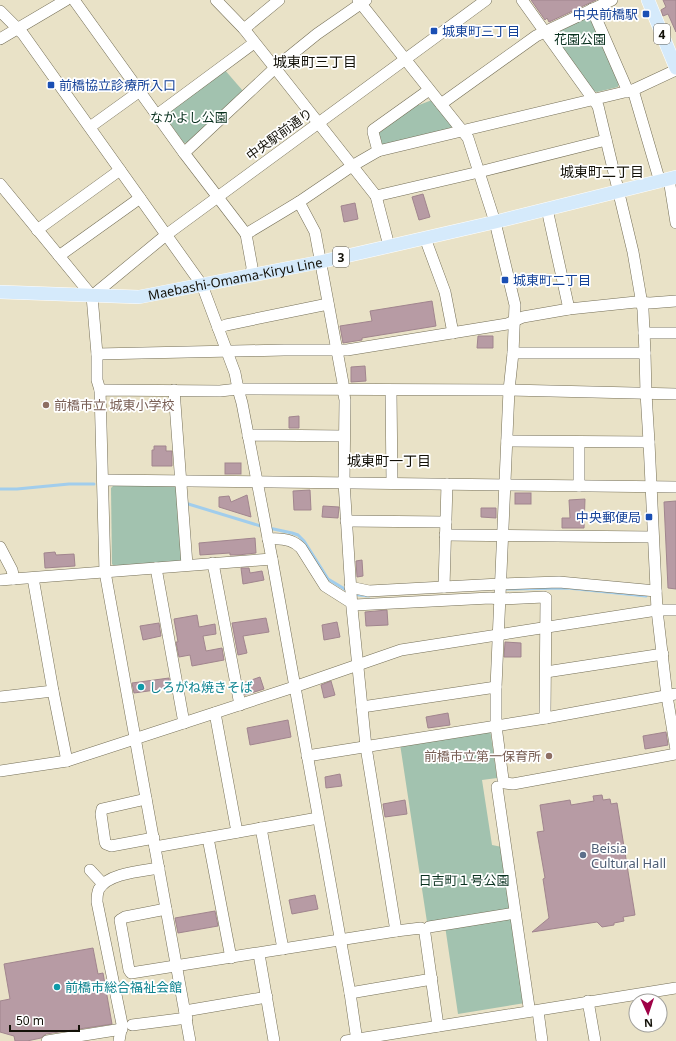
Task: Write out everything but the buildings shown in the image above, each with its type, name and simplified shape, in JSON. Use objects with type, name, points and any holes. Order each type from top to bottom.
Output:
[{"type":"main road","name":"4","points":[[648,0],[676,69]]},
{"type":"main road","name":"Maebashi-Omama-Kiryu Line","points":[[0,292],[139,297],[251,274],[320,262],[495,222],[668,179]]},
{"type":"street","points":[[0,39],[66,0]]},
{"type":"street","points":[[74,0],[158,114],[184,153],[246,234],[252,267],[251,274]]},
{"type":"street","points":[[216,0],[244,29],[376,196],[389,246]]},
{"type":"street","name":"中央駅前通り","points":[[92,296],[166,235],[217,196],[486,0]]},
{"type":"street","points":[[522,0],[598,106],[633,252],[642,303],[646,354],[646,393],[650,442],[657,610],[663,654],[671,695],[676,750]]},
{"type":"street","points":[[441,104],[544,31],[612,0]]},
{"type":"street","points":[[244,29],[276,1]]},
{"type":"street","points":[[184,153],[275,68],[361,1],[468,138],[495,222],[515,305],[504,485],[496,687],[496,726],[503,779],[508,783],[520,782],[676,754]]},
{"type":"street","points":[[592,9],[630,91],[668,179],[676,223]]},
{"type":"street","points":[[0,11],[18,29],[90,127],[202,285],[235,373],[267,532],[350,993],[353,1040],[414,1036],[438,1026],[534,1009],[676,988]]},
{"type":"street","points":[[158,114],[254,43]]},
{"type":"street","points":[[246,234],[378,151],[630,91],[676,69]]},
{"type":"street","points":[[378,151],[373,132],[374,130],[429,90]]},
{"type":"street","points":[[90,127],[140,91]]},
{"type":"street","points":[[376,196],[606,140]]},
{"type":"street","points":[[37,230],[120,170]]},
{"type":"street","points":[[0,186],[92,296],[97,354],[97,380],[100,390],[105,572],[190,1041]]},
{"type":"street","points":[[59,256],[140,198]]},
{"type":"street","points":[[299,202],[315,232],[343,383],[345,400],[344,482],[351,595],[366,747],[396,931]]},
{"type":"street","points":[[547,209],[569,309]]},
{"type":"street","points":[[425,238],[445,292],[453,333]]},
{"type":"street","points":[[97,354],[346,350],[507,324],[523,317],[569,309],[676,301]]},
{"type":"street","points":[[218,328],[226,325],[328,304]]},
{"type":"street","points":[[644,333],[676,333]]},
{"type":"street","points":[[513,353],[646,354]]},
{"type":"street","points":[[100,390],[509,390],[676,394]]},
{"type":"street","points":[[174,390],[188,566]]},
{"type":"street","points":[[391,390],[392,483]]},
{"type":"street","points":[[248,436],[344,436]]},
{"type":"street","points":[[507,441],[650,442]]},
{"type":"street","points":[[579,442],[579,486]]},
{"type":"street","points":[[103,480],[676,487]]},
{"type":"street","points":[[444,587],[447,484]]},
{"type":"street","points":[[346,521],[446,522]]},
{"type":"street","points":[[267,532],[280,539],[296,543],[323,584],[329,589],[351,595],[369,591],[444,587],[500,591],[546,598],[546,718]]},
{"type":"street","points":[[445,535],[653,537]]},
{"type":"street","points":[[0,547],[12,570],[14,579]]},
{"type":"street","points":[[0,580],[272,559]]},
{"type":"street","points":[[213,563],[240,705]]},
{"type":"street","points":[[156,568],[184,723]]},
{"type":"street","points":[[33,578],[67,762]]},
{"type":"street","points":[[351,595],[359,605],[490,598],[500,591],[559,582],[656,591]]},
{"type":"street","points":[[0,771],[67,762],[401,650],[657,610],[676,610]]},
{"type":"street","points":[[546,672],[663,654]]},
{"type":"street","points":[[362,707],[496,687]]},
{"type":"street","points":[[0,697],[53,691]]},
{"type":"street","points":[[307,756],[546,718],[671,695]]},
{"type":"street","points":[[214,713],[237,832]]},
{"type":"street","points":[[497,787],[515,913],[534,1009],[542,1041]]},
{"type":"street","points":[[146,799],[102,808],[101,814],[106,844],[111,846],[208,838],[318,818]]},
{"type":"street","points":[[261,828],[283,949]]},
{"type":"street","points":[[208,838],[231,958]]},
{"type":"street","points":[[119,1041],[127,1027],[97,902],[99,889],[103,884],[116,876],[159,868]]},
{"type":"street","points":[[90,870],[103,884]]},
{"type":"street","points":[[166,909],[125,917],[120,920],[129,972],[133,974],[396,931],[418,928],[424,930],[438,1026]]},
{"type":"street","points":[[430,927],[515,913]]},
{"type":"street","points":[[259,954],[274,1041]]},
{"type":"street","points":[[350,993],[432,979]]},
{"type":"street","points":[[47,1041],[127,1027],[267,996]]},
{"type":"street","points":[[588,1001],[595,1041]]},
{"type":"green space","name":"花園公園","points":[[588,13],[619,82],[618,87],[597,92],[594,91],[552,34]]},
{"type":"green space","name":"なかよし公園","points":[[224,69],[243,91],[189,142],[184,143],[166,118],[166,112]]},
{"type":"green space","points":[[432,100],[452,125],[450,130],[381,146],[376,131],[417,101],[419,105]]},
{"type":"green space","points":[[115,484],[175,485],[177,487],[183,559],[179,562],[116,568],[112,564],[111,488]]},
{"type":"green space","name":"日吉町１号公園","points":[[490,729],[497,778],[482,780],[492,845],[502,847],[525,1003],[458,1014],[444,919],[427,922],[400,744]]},
{"type":"waterway","points":[[0,489],[17,489],[69,484],[94,484]]},
{"type":"waterway","points":[[185,503],[264,527]]},
{"type":"waterway","points":[[269,528],[298,535],[304,541],[328,579],[348,591]]},
{"type":"waterway","points":[[503,589],[568,588],[646,596]]},
{"type":"waterway","points":[[353,593],[369,596]]},
{"type":"place","name":"中央前橋駅","points":[[646,14]]},
{"type":"place","name":"城東町三丁目","points":[[434,31]]},
{"type":"place","name":"前橋協立診療所入口","points":[[51,85]]},
{"type":"place","name":"城東町二丁目","points":[[505,280]]},
{"type":"place","name":"前橋市立 城東小学校","points":[[46,405]]},
{"type":"place","name":"中央郵便局","points":[[649,517]]},
{"type":"place","name":"しろがね焼きそば","points":[[141,687]]},
{"type":"place","name":"前橋市立第一保育所","points":[[549,756]]},
{"type":"place","name":"Beisia Cultural Hall","points":[[583,855]]},
{"type":"place","name":"前橋市総合福祉会館","points":[[57,987]]},
{"type":"district","name":"城東町三丁目","points":[[315,61]]},
{"type":"district","name":"城東町二丁目","points":[[602,171]]},
{"type":"district","name":"城東町一丁目","points":[[389,460]]}]
